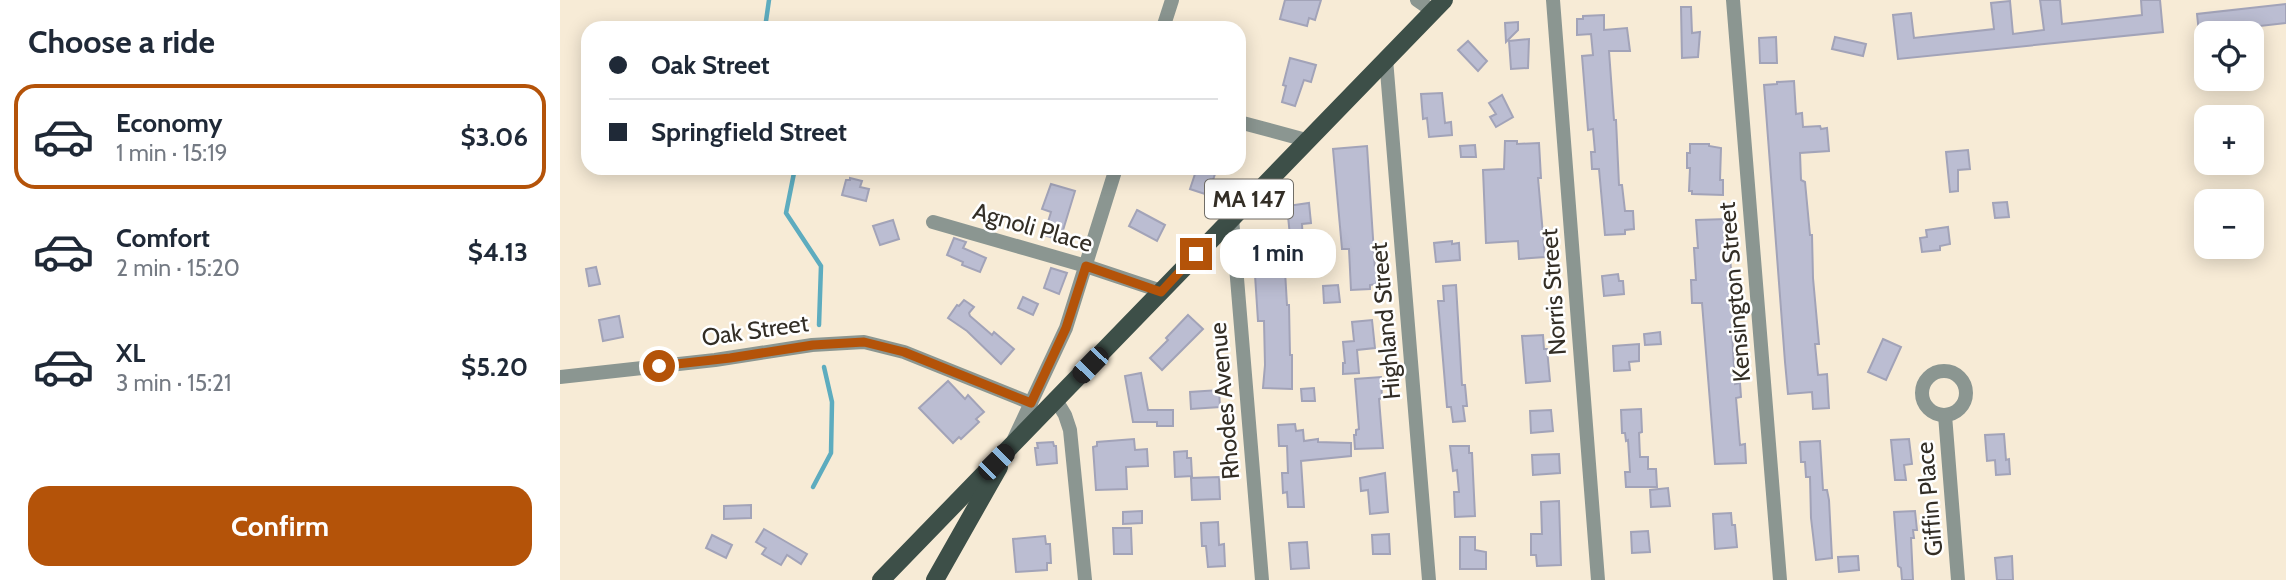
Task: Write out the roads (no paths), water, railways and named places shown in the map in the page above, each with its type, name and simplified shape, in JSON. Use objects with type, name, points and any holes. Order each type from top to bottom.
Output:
[{"type":"main road","name":"MA 147","points":[[881,580],[1438,5]]},
{"type":"main road","points":[[935,580],[1011,447]]},
{"type":"street","points":[[1165,21],[1172,0]]},
{"type":"street","points":[[1417,0],[1438,5]]},
{"type":"street","name":"Norris Street","points":[[1553,0],[1598,580]]},
{"type":"street","name":"Kensington Street","points":[[1733,0],[1780,580]]},
{"type":"street","name":"Highland Street","points":[[1386,59],[1429,580]]},
{"type":"street","points":[[1246,124],[1306,140]]},
{"type":"street","points":[[1011,447],[1066,328],[1114,175]]},
{"type":"street","name":"Rhodes Avenue","points":[[1232,218],[1262,580]]},
{"type":"street","name":"Agnoli Place","points":[[933,222],[1086,266],[1161,292]]},
{"type":"street","name":"Oak Street","points":[[560,377],[716,360],[813,345],[864,342],[904,352],[1031,403]]},
{"type":"street","points":[[1056,400],[1070,430],[1085,580]]},
{"type":"street","name":"Giffin Place","points":[[1945,415],[1958,580]]},
{"type":"waterway","points":[[766,21],[769,0]]},
{"type":"waterway","points":[[794,175],[786,213],[821,266],[819,325]]},
{"type":"waterway","points":[[813,487],[831,453],[832,402],[824,367]]}]
